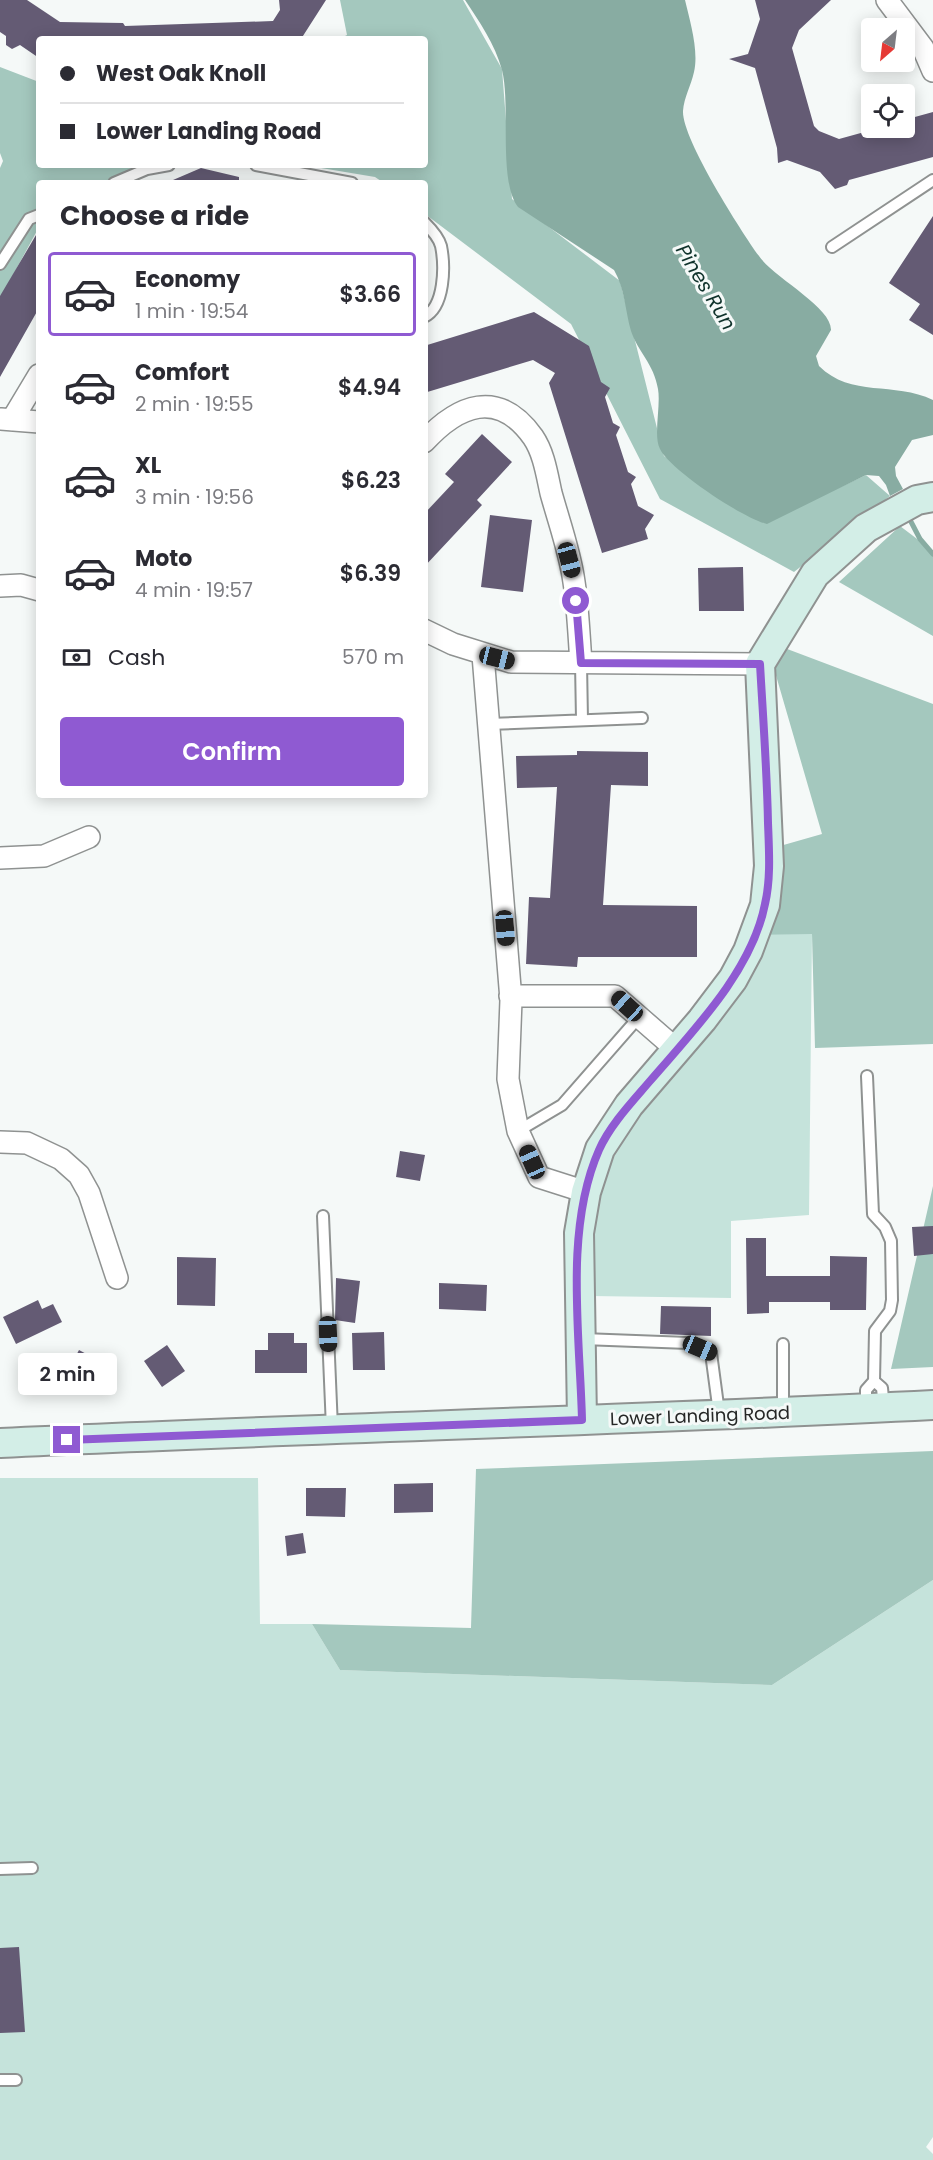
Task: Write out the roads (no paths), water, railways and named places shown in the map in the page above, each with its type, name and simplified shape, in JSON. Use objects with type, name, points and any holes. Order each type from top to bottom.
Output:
[{"type":"street","points":[[887,0],[923,48],[933,71]]},
{"type":"street","points":[[6,420],[36,379]]},
{"type":"street","points":[[428,438],[449,417],[478,406],[501,410],[516,419],[534,438],[542,458],[574,581],[581,663]]},
{"type":"street","points":[[6,420],[36,422]]},
{"type":"street","points":[[582,1420],[579,1233],[585,1192],[600,1149],[629,1105],[677,1050],[733,979],[748,951],[765,905],[769,866],[760,664],[815,574],[866,528],[892,513],[925,499]]},
{"type":"street","points":[[0,586],[21,585],[36,589]]},
{"type":"street","points":[[428,632],[483,655],[511,662],[760,664]]},
{"type":"street","points":[[483,655],[510,996],[508,1078],[518,1131],[538,1177],[585,1192]]},
{"type":"street","points":[[0,858],[44,856],[89,837]]},
{"type":"street","points":[[510,996],[615,996],[677,1050]]},
{"type":"street","points":[[0,1142],[27,1143],[61,1159],[79,1175],[89,1193],[117,1278]]},
{"type":"street","name":"Lower Landing Road","points":[[0,1443],[332,1428],[719,1417],[933,1406]]},
{"type":"lane","points":[[121,180],[152,168]]},
{"type":"lane","points":[[272,168],[336,180]]},
{"type":"lane","points":[[832,248],[933,180]]},
{"type":"lane","points":[[0,264],[29,219],[36,216]]},
{"type":"lane","points":[[428,227],[440,243],[442,263],[439,302],[432,314],[428,316]]},
{"type":"lane","points":[[581,663],[582,720]]},
{"type":"lane","points":[[488,723],[642,717]]},
{"type":"lane","points":[[518,1131],[562,1105],[639,1017]]},
{"type":"lane","points":[[867,1076],[873,1214],[885,1227],[891,1241],[892,1300],[890,1311],[875,1331],[874,1381],[866,1390],[875,1408]]},
{"type":"lane","points":[[323,1216],[332,1428]]},
{"type":"lane","points":[[580,1339],[688,1343],[711,1353],[719,1417]]},
{"type":"lane","points":[[783,1344],[783,1413]]},
{"type":"lane","points":[[874,1381],[882,1388],[875,1408]]},
{"type":"lane","points":[[0,1869],[32,1868]]},
{"type":"lane","points":[[0,2080],[16,2080]]},
{"type":"water","points":[[465,0],[685,0],[693,36],[695,64],[683,111],[685,124],[714,185],[759,256],[812,302],[829,321],[831,330],[816,356],[819,366],[831,376],[845,382],[918,394],[933,400],[933,435],[912,440],[895,467],[896,476],[903,489],[890,496],[879,476],[866,475],[767,524],[726,504],[692,481],[667,458],[658,443],[659,396],[656,380],[631,331],[623,292],[614,270],[518,207],[512,195],[508,180],[502,70],[491,42]]},
{"type":"waterway","name":"Pines Run","points":[[908,516],[920,539],[933,554]]}]
